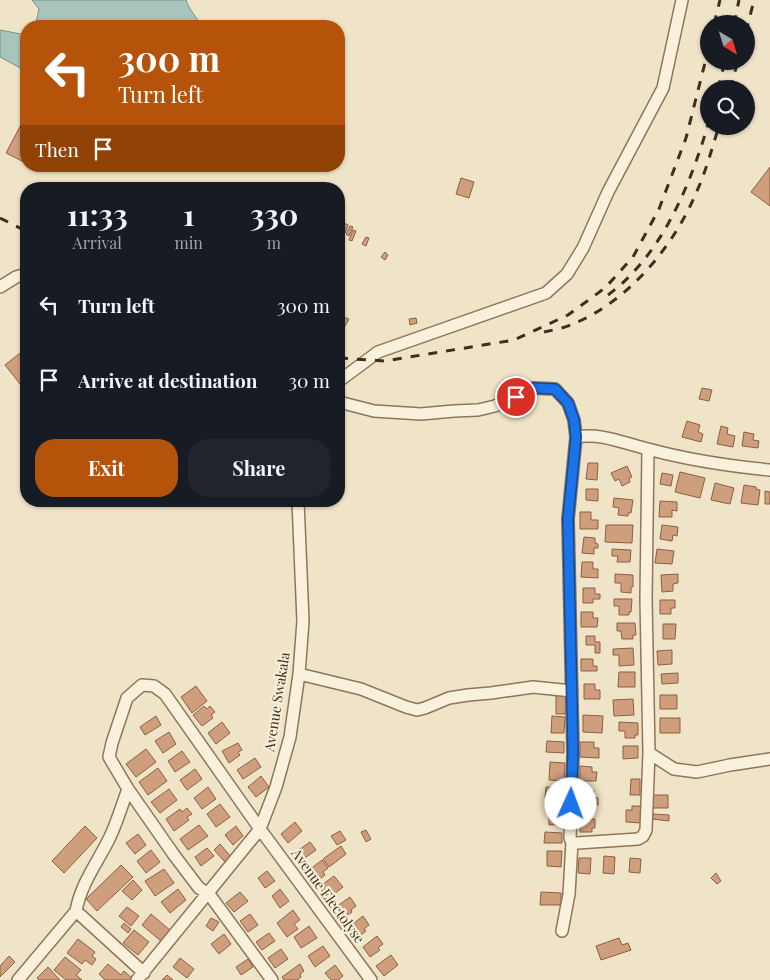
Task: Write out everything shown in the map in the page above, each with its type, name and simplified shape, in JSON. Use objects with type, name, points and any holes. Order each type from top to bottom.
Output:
[{"type":"street","points":[[345,377],[378,352],[546,292],[567,274],[663,88],[682,0]]},
{"type":"street","points":[[0,287],[20,276]]},
{"type":"street","points":[[345,404],[374,411],[420,414],[454,410],[478,410],[495,406],[533,388],[555,389],[568,403],[574,420],[576,437],[568,519],[573,754],[570,838],[572,842],[569,894],[562,932]]},
{"type":"street","points":[[576,437],[590,435],[608,437],[648,449],[726,466],[770,470]]},
{"type":"street","points":[[572,842],[638,839],[643,836],[646,830],[649,753],[646,599],[648,449]]},
{"type":"street","name":"Avenue Swakala","points":[[140,976],[209,894],[260,829],[276,787],[290,737],[299,674],[303,621],[298,507]]},
{"type":"street","points":[[299,674],[361,689],[417,710],[449,698],[533,687],[572,691]]},
{"type":"street","name":"Avenue Electolyse","points":[[272,980],[209,894],[199,888],[189,876],[128,789],[109,757],[127,698],[142,685],[154,686],[165,694],[260,829],[371,980]]},
{"type":"street","points":[[649,753],[674,769],[697,772],[770,759]]},
{"type":"street","points":[[24,978],[76,911],[86,878],[110,837],[128,789]]},
{"type":"street","points":[[76,911],[140,976]]},
{"type":"water","points":[[32,0],[186,0],[197,20],[37,20],[39,9]]},
{"type":"water","points":[[0,30],[20,34],[20,68],[0,57]]},
{"type":"building","points":[[20,127],[20,160],[6,153]]},
{"type":"building","points":[[770,167],[770,206],[751,192]]},
{"type":"building","points":[[461,178],[474,182],[469,198],[456,194]]},
{"type":"building","points":[[350,226],[353,227],[349,236],[346,234]]},
{"type":"building","points":[[353,230],[356,231],[352,241],[349,240]]},
{"type":"building","points":[[366,237],[369,238],[366,246],[362,244]]},
{"type":"building","points":[[385,252],[388,255],[385,260],[381,257]]},
{"type":"building","points":[[345,318],[349,319],[345,326]]},
{"type":"building","points":[[416,318],[417,323],[410,325],[409,319]]},
{"type":"building","points":[[20,353],[20,384],[5,365]]},
{"type":"building","points":[[702,388],[712,390],[709,401],[699,399]]},
{"type":"building","points":[[687,421],[700,425],[698,432],[703,434],[701,442],[682,437]]},
{"type":"building","points":[[721,426],[728,428],[727,434],[735,436],[733,447],[717,444]]},
{"type":"building","points":[[744,432],[754,434],[753,440],[759,441],[758,448],[742,446]]},
{"type":"building","points":[[588,463],[598,463],[597,480],[586,479]]},
{"type":"building","points":[[627,466],[632,477],[629,478],[630,482],[622,486],[619,479],[615,481],[611,473]]},
{"type":"building","points":[[680,472],[705,478],[700,498],[675,492]]},
{"type":"building","points":[[662,473],[673,475],[671,486],[660,484]]},
{"type":"building","points":[[715,483],[734,488],[730,504],[711,500]]},
{"type":"building","points":[[744,485],[756,487],[756,489],[760,490],[758,505],[741,503]]},
{"type":"building","points":[[586,489],[598,489],[598,501],[586,500]]},
{"type":"building","points":[[765,491],[770,492],[770,504],[765,504]]},
{"type":"building","points":[[614,498],[633,500],[631,513],[628,513],[628,516],[618,515],[619,508],[613,507]]},
{"type":"building","points":[[660,501],[677,502],[677,511],[672,510],[672,517],[659,517]]},
{"type":"building","points":[[580,512],[591,512],[591,520],[598,520],[598,529],[580,529]]},
{"type":"building","points":[[606,525],[633,525],[632,543],[605,542]]},
{"type":"building","points":[[662,525],[678,527],[677,536],[673,535],[672,541],[660,539]]},
{"type":"building","points":[[584,537],[595,538],[598,548],[594,548],[594,554],[582,553]]},
{"type":"building","points":[[612,549],[631,550],[630,562],[617,562],[618,556],[612,556]]},
{"type":"building","points":[[657,549],[674,551],[672,564],[655,563]]},
{"type":"building","points":[[582,562],[593,562],[593,569],[598,569],[598,578],[581,577]]},
{"type":"building","points":[[615,574],[633,575],[631,593],[621,592],[621,583],[615,583]]},
{"type":"building","points":[[678,574],[678,583],[673,584],[673,591],[662,592],[661,575]]},
{"type":"building","points":[[583,588],[595,588],[595,594],[600,594],[600,599],[593,599],[593,603],[583,603]]},
{"type":"building","points":[[614,599],[632,599],[629,615],[619,615],[619,606],[614,606]]},
{"type":"building","points":[[660,600],[675,600],[675,608],[671,608],[671,614],[660,614]]},
{"type":"building","points":[[581,612],[593,612],[593,618],[598,618],[597,627],[581,627]]},
{"type":"building","points":[[617,623],[635,623],[636,635],[633,635],[633,639],[622,639],[621,631],[617,631]]},
{"type":"building","points":[[663,624],[676,624],[675,639],[663,639]]},
{"type":"building","points":[[586,636],[595,636],[595,642],[600,642],[600,653],[595,653],[595,645],[586,645]]},
{"type":"building","points":[[633,648],[634,665],[619,666],[619,655],[613,655],[613,649]]},
{"type":"building","points":[[672,650],[672,664],[658,665],[657,651]]},
{"type":"building","points":[[581,659],[593,659],[593,666],[597,666],[597,671],[581,671]]},
{"type":"building","points":[[619,672],[635,672],[635,687],[618,687]]},
{"type":"building","points":[[678,673],[678,683],[662,684],[661,674]]},
{"type":"building","points":[[584,684],[595,684],[595,690],[600,690],[600,699],[584,699]]},
{"type":"building","points":[[196,686],[207,701],[192,713],[181,697]]},
{"type":"building","points":[[556,695],[566,695],[565,714],[556,714]]},
{"type":"building","points":[[660,695],[677,695],[677,709],[660,709]]},
{"type":"building","points":[[633,699],[634,715],[614,716],[613,700]]},
{"type":"building","points":[[204,706],[207,709],[210,706],[215,712],[211,715],[213,718],[202,726],[193,715]]},
{"type":"building","points":[[583,715],[603,716],[602,733],[583,732]]},
{"type":"building","points":[[156,716],[161,725],[145,735],[140,727]]},
{"type":"building","points":[[552,716],[565,717],[564,733],[551,733]]},
{"type":"building","points":[[660,718],[680,718],[680,733],[660,733]]},
{"type":"building","points":[[222,722],[230,733],[216,744],[208,733]]},
{"type":"building","points":[[619,722],[638,723],[638,735],[635,735],[635,738],[625,738],[625,731],[619,731]]},
{"type":"building","points":[[169,732],[176,744],[163,753],[155,741]]},
{"type":"building","points":[[547,741],[564,742],[564,753],[546,752]]},
{"type":"building","points":[[580,742],[594,742],[594,748],[599,748],[599,758],[580,757]]},
{"type":"building","points":[[238,743],[242,750],[238,752],[240,755],[229,763],[222,751]]},
{"type":"building","points":[[623,746],[638,746],[638,758],[623,759]]},
{"type":"building","points":[[146,749],[156,762],[136,777],[126,764]]},
{"type":"building","points":[[182,751],[190,762],[175,772],[168,761]]},
{"type":"building","points":[[255,758],[261,767],[243,779],[237,770]]},
{"type":"building","points":[[550,762],[565,763],[564,781],[549,780]]},
{"type":"building","points":[[580,766],[592,767],[592,772],[597,772],[596,781],[580,781]]},
{"type":"building","points":[[158,768],[167,781],[148,795],[139,782]]},
{"type":"building","points":[[195,769],[202,779],[187,790],[180,780]]},
{"type":"building","points":[[261,776],[269,787],[256,797],[248,787]]},
{"type":"building","points":[[631,779],[640,779],[640,795],[630,795]]},
{"type":"building","points":[[208,787],[216,799],[202,809],[194,798]]},
{"type":"building","points":[[546,787],[564,788],[563,798],[545,797]]},
{"type":"building","points":[[169,789],[177,800],[160,813],[151,802]]},
{"type":"building","points":[[582,790],[594,791],[593,797],[598,798],[598,805],[581,803]]},
{"type":"building","points":[[651,795],[668,795],[668,808],[651,808]]},
{"type":"building","points":[[220,804],[230,817],[216,827],[207,814]]},
{"type":"building","points":[[632,806],[641,806],[641,823],[626,822],[626,810],[632,810]]},
{"type":"building","points":[[563,807],[563,824],[549,825],[549,808]]},
{"type":"building","points":[[187,808],[192,814],[187,817],[189,820],[174,831],[166,819],[180,809],[182,812]]},
{"type":"building","points":[[580,814],[588,814],[588,819],[595,819],[595,828],[592,828],[592,832],[580,832]]},
{"type":"building","points":[[653,814],[669,815],[669,821],[652,819]]},
{"type":"building","points":[[295,822],[302,831],[288,843],[281,834]]},
{"type":"building","points":[[199,825],[208,836],[188,850],[180,839]]},
{"type":"building","points":[[85,826],[97,838],[64,873],[52,861]]},
{"type":"building","points":[[236,826],[243,836],[233,845],[225,835]]},
{"type":"building","points":[[366,830],[371,839],[366,842],[361,832]]},
{"type":"building","points":[[340,831],[346,840],[337,845],[331,836]]},
{"type":"building","points":[[545,832],[562,833],[562,843],[544,843]]},
{"type":"building","points":[[138,834],[146,845],[135,854],[126,843]]},
{"type":"building","points":[[310,842],[316,850],[302,860],[296,852]]},
{"type":"building","points":[[220,844],[232,858],[226,863],[214,850]]},
{"type":"building","points":[[341,846],[346,854],[329,867],[323,859]]},
{"type":"building","points":[[207,848],[214,856],[201,866],[195,857]]},
{"type":"building","points":[[151,850],[160,862],[146,873],[137,861]]},
{"type":"building","points":[[547,851],[562,851],[561,867],[547,866]]},
{"type":"building","points":[[604,856],[615,857],[614,874],[603,873]]},
{"type":"building","points":[[579,858],[591,858],[590,874],[578,873]]},
{"type":"building","points":[[630,858],[641,859],[640,873],[629,872]]},
{"type":"building","points":[[322,860],[328,868],[323,872],[325,875],[316,882],[308,871]]},
{"type":"building","points":[[121,865],[133,877],[97,911],[86,899]]},
{"type":"building","points":[[164,869],[174,883],[155,896],[145,881]]},
{"type":"building","points":[[267,871],[275,881],[265,888],[258,878]]},
{"type":"building","points":[[716,873],[721,881],[717,884],[711,878]]},
{"type":"building","points":[[334,876],[343,887],[328,899],[319,887]]},
{"type":"building","points":[[133,880],[142,890],[132,900],[122,891]]},
{"type":"building","points":[[178,889],[186,900],[170,913],[161,902]]},
{"type":"building","points":[[280,889],[289,901],[280,908],[272,896]]},
{"type":"building","points":[[240,892],[248,901],[234,912],[226,903]]},
{"type":"building","points":[[541,892],[561,893],[561,905],[540,905]]},
{"type":"building","points":[[350,897],[356,906],[351,910],[352,912],[343,918],[336,907]]},
{"type":"building","points":[[127,907],[139,916],[131,926],[119,916]]},
{"type":"building","points":[[293,910],[300,920],[294,924],[298,929],[287,937],[277,923]]},
{"type":"building","points":[[151,914],[171,931],[162,942],[142,925]]},
{"type":"building","points":[[250,914],[258,925],[248,932],[240,921]]},
{"type":"building","points":[[363,916],[369,925],[364,929],[366,931],[357,938],[349,927]]},
{"type":"building","points":[[211,918],[219,922],[213,931],[206,926]]},
{"type":"building","points":[[124,923],[131,929],[128,933],[121,927]]},
{"type":"building","points":[[309,926],[317,938],[301,948],[294,937]]},
{"type":"building","points":[[134,930],[149,942],[138,955],[123,943]]},
{"type":"building","points":[[269,933],[275,941],[262,950],[256,942]]},
{"type":"building","points":[[224,934],[231,944],[219,954],[211,944]]},
{"type":"building","points":[[377,936],[383,944],[378,948],[380,950],[370,957],[363,947]]},
{"type":"building","points":[[619,938],[622,945],[628,943],[631,950],[601,960],[596,946]]},
{"type":"building","points":[[78,939],[95,952],[92,956],[96,959],[92,965],[85,960],[82,964],[67,953]]},
{"type":"building","points":[[323,946],[330,956],[315,967],[308,956]]},
{"type":"building","points":[[281,949],[288,959],[275,968],[268,958]]},
{"type":"building","points":[[391,955],[398,965],[384,976],[376,966]]},
{"type":"building","points":[[9,956],[15,962],[0,977],[0,966]]},
{"type":"building","points":[[65,957],[81,970],[76,975],[82,980],[66,980],[54,970]]},
{"type":"building","points":[[180,958],[194,969],[187,978],[173,967]]},
{"type":"building","points":[[248,959],[253,967],[241,975],[236,967]]},
{"type":"building","points":[[108,964],[121,975],[124,971],[134,980],[105,980],[99,974]]},
{"type":"building","points":[[300,964],[304,971],[300,974],[301,977],[297,980],[284,980],[282,977]]},
{"type":"building","points":[[335,965],[343,976],[338,980],[331,980],[325,973]]},
{"type":"building","points":[[48,967],[60,980],[39,980],[37,978]]},
{"type":"building","points":[[167,975],[173,980],[162,980]]},
{"type":"railway","points":[[716,15],[720,0]]},
{"type":"railway","points":[[736,15],[739,0]]},
{"type":"railway","points":[[750,15],[754,0]]},
{"type":"railway","points":[[345,358],[385,361],[514,340],[568,315],[605,288],[633,257],[659,209],[686,138],[703,70]]},
{"type":"railway","points":[[720,80],[723,70]]},
{"type":"railway","points":[[733,80],[735,70]]},
{"type":"railway","points":[[608,295],[627,279],[659,239],[683,193],[705,135]]},
{"type":"railway","points":[[544,332],[570,325],[593,314],[613,301],[647,270],[676,232],[687,212],[703,176],[716,135]]},
{"type":"railway","points":[[0,218],[20,228]]},
{"type":"route","points":[[516,397],[533,388],[555,389],[568,403],[574,420],[576,437],[568,519],[573,754],[571,804]]}]
